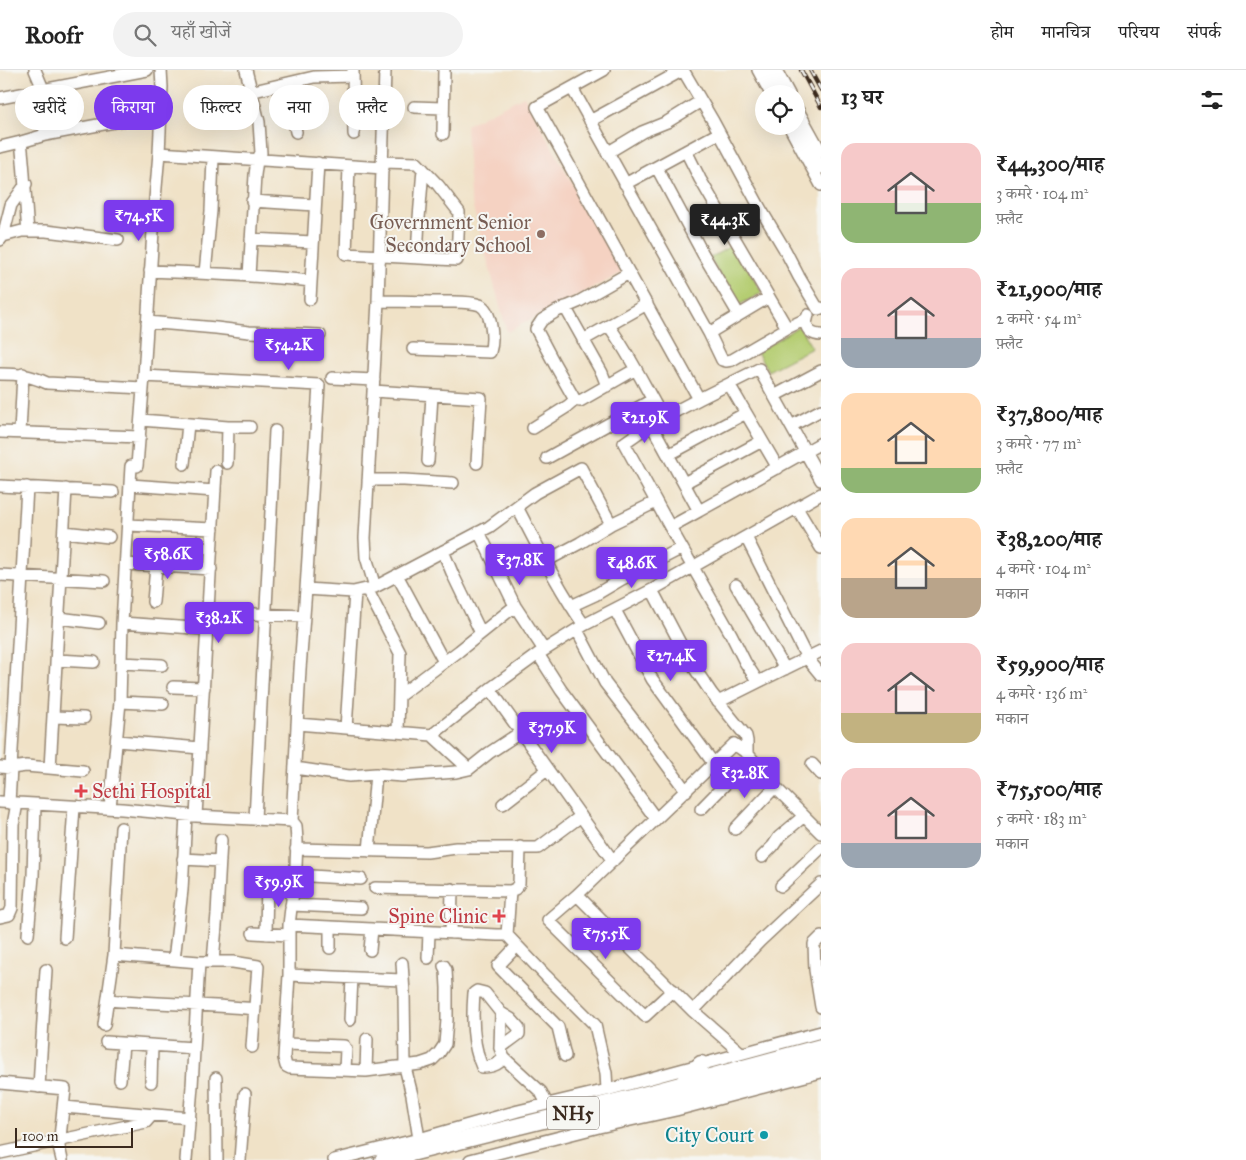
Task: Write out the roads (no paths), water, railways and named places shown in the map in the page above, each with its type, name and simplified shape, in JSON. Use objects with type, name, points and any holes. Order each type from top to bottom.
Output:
[{"type":"highway","name":"NH5","points":[[384,1160],[821,1047]]},
{"type":"highway","name":"NH5","points":[[423,1160],[586,1119],[619,1113],[745,1067],[821,1062]]},
{"type":"highway","points":[[682,1084],[701,1064]]},
{"type":"highway","points":[[600,1127],[619,1113]]},
{"type":"street","points":[[35,70],[41,85]]},
{"type":"street","points":[[58,85],[96,75],[146,70]]},
{"type":"street","points":[[110,808],[120,702],[122,623],[130,485],[140,437],[154,199],[159,153],[161,70]]},
{"type":"street","points":[[246,70],[250,85]]},
{"type":"street","points":[[385,70],[385,85]]},
{"type":"street","points":[[443,134],[444,70]]},
{"type":"street","points":[[604,70],[537,107],[699,399]]},
{"type":"street","points":[[590,121],[683,70],[799,277],[820,309],[810,312],[806,319],[806,327],[816,335],[821,335]]},
{"type":"street","points":[[758,70],[766,85]]},
{"type":"street","points":[[767,70],[775,85]]},
{"type":"street","points":[[776,70],[784,85]]},
{"type":"street","points":[[259,89],[314,77],[353,73]]},
{"type":"street","points":[[286,84],[296,132]]},
{"type":"street","points":[[572,88],[709,333],[722,360],[732,360],[806,319]]},
{"type":"street","points":[[0,98],[15,95]]},
{"type":"street","points":[[607,153],[642,132],[667,122],[701,101]]},
{"type":"street","points":[[414,107],[443,108]]},
{"type":"street","points":[[249,276],[252,201],[257,160],[260,153],[259,122]]},
{"type":"street","points":[[805,123],[821,152]]},
{"type":"street","points":[[0,147],[45,135],[94,126]]},
{"type":"street","points":[[45,130],[45,135]]},
{"type":"street","points":[[354,130],[354,134]]},
{"type":"street","points":[[346,728],[366,589],[365,538],[378,301],[384,130]]},
{"type":"street","points":[[625,184],[719,133]]},
{"type":"street","points":[[794,135],[821,185]]},
{"type":"street","points":[[803,135],[821,168]]},
{"type":"street","points":[[21,142],[26,184],[28,231]]},
{"type":"street","points":[[686,151],[700,179],[788,328]]},
{"type":"street","points":[[159,153],[349,166],[417,163],[438,185],[459,212],[457,260],[346,254],[349,166]]},
{"type":"street","points":[[205,273],[213,156]]},
{"type":"street","points":[[310,299],[318,164]]},
{"type":"street","points":[[657,168],[703,254],[739,315]]},
{"type":"street","points":[[417,258],[423,169]]},
{"type":"street","points":[[1,238],[11,205],[26,184]]},
{"type":"street","points":[[252,201],[315,205]]},
{"type":"street","points":[[1,238],[22,231],[46,231],[118,240]]},
{"type":"street","points":[[251,238],[313,242]]},
{"type":"street","points":[[150,272],[205,273],[311,281]]},
{"type":"street","points":[[575,400],[536,329],[542,320],[578,302],[629,272]]},
{"type":"street","points":[[709,333],[769,297]]},
{"type":"street","points":[[378,301],[460,302],[481,306],[486,310],[493,333],[490,352],[413,349]]},
{"type":"street","points":[[583,340],[647,304]]},
{"type":"street","points":[[565,307],[602,373],[607,386]]},
{"type":"street","points":[[147,322],[249,332],[320,335]]},
{"type":"street","points":[[609,326],[620,340],[663,418]]},
{"type":"street","points":[[532,428],[575,400],[580,401],[636,369]]},
{"type":"street","points":[[758,682],[745,662],[624,443],[651,424],[759,369],[821,480]]},
{"type":"street","points":[[774,396],[821,371]]},
{"type":"street","points":[[0,374],[23,374],[47,383],[143,388]]},
{"type":"street","points":[[20,432],[23,374]]},
{"type":"street","points":[[144,376],[319,385],[292,821],[296,826],[296,849],[289,930],[286,1066],[290,1068],[366,1071],[405,1067],[432,1060],[445,1044],[447,988],[444,966]]},
{"type":"street","points":[[332,378],[432,395],[480,398],[477,463]]},
{"type":"street","points":[[729,384],[778,468]]},
{"type":"street","points":[[428,461],[432,395]]},
{"type":"street","points":[[547,458],[652,400]]},
{"type":"street","points":[[791,426],[821,410]]},
{"type":"street","points":[[668,455],[746,413]]},
{"type":"street","points":[[141,420],[250,427]]},
{"type":"street","points":[[184,464],[188,424]]},
{"type":"street","points":[[651,424],[699,511]]},
{"type":"street","points":[[227,463],[228,427]]},
{"type":"street","points":[[255,819],[275,430]]},
{"type":"street","points":[[0,432],[140,437]]},
{"type":"street","points":[[684,483],[762,441]]},
{"type":"street","points":[[670,527],[821,444]]},
{"type":"street","points":[[306,589],[366,589],[489,527],[535,493],[581,468],[611,524]]},
{"type":"street","points":[[174,960],[182,890],[183,859],[200,748],[216,471]]},
{"type":"street","points":[[368,480],[453,483]]},
{"type":"street","points":[[130,485],[215,491]]},
{"type":"street","points":[[0,486],[113,492]]},
{"type":"street","points":[[0,917],[9,915],[12,908],[6,875],[13,825],[6,768],[22,576],[26,487]]},
{"type":"street","points":[[50,768],[66,489]]},
{"type":"street","points":[[432,735],[541,652],[580,628],[693,568],[821,494]]},
{"type":"street","points":[[546,561],[611,524],[656,502]]},
{"type":"street","points":[[516,507],[571,606],[606,683],[686,791]]},
{"type":"street","points":[[797,508],[820,542]]},
{"type":"street","points":[[128,525],[213,529]]},
{"type":"street","points":[[64,532],[109,537]]},
{"type":"street","points":[[479,532],[515,606],[561,690],[656,819]]},
{"type":"street","points":[[746,537],[806,658],[821,675]]},
{"type":"street","points":[[571,606],[682,548]]},
{"type":"street","points":[[443,551],[481,633]]},
{"type":"street","points":[[126,564],[211,568]]},
{"type":"street","points":[[153,602],[156,566]]},
{"type":"street","points":[[0,575],[104,581]]},
{"type":"street","points":[[397,575],[444,662]]},
{"type":"street","points":[[736,585],[785,669]]},
{"type":"street","points":[[366,589],[400,653],[398,732]]},
{"type":"street","points":[[652,590],[690,660],[718,702],[742,731],[747,741],[749,756],[701,809]]},
{"type":"street","points":[[399,696],[515,606]]},
{"type":"street","points":[[615,610],[652,679],[714,764]]},
{"type":"street","points":[[208,612],[304,616]]},
{"type":"street","points":[[59,618],[99,623]]},
{"type":"street","points":[[122,623],[207,629]]},
{"type":"street","points":[[718,702],[821,650]]},
{"type":"street","points":[[56,660],[94,662]]},
{"type":"street","points":[[121,663],[162,665]]},
{"type":"street","points":[[174,687],[204,688]]},
{"type":"street","points":[[490,689],[613,861]]},
{"type":"street","points":[[120,702],[163,704]]},
{"type":"street","points":[[53,717],[84,718]]},
{"type":"street","points":[[297,724],[432,735],[469,769]]},
{"type":"street","points":[[672,990],[645,1016],[548,920],[577,895],[714,764],[734,744],[742,731]]},
{"type":"street","points":[[295,768],[349,776],[376,774],[402,776],[456,772],[469,769],[489,752],[521,732]]},
{"type":"street","points":[[117,741],[200,748]]},
{"type":"street","points":[[734,744],[749,756],[775,787],[821,833]]},
{"type":"street","points":[[812,764],[821,774]]},
{"type":"street","points":[[6,768],[26,766],[83,771]]},
{"type":"street","points":[[503,804],[547,770]]},
{"type":"street","points":[[369,851],[376,774]]},
{"type":"street","points":[[735,829],[775,787]]},
{"type":"street","points":[[9,802],[292,821]]},
{"type":"street","points":[[28,935],[33,876],[35,804]]},
{"type":"street","points":[[65,938],[74,807]]},
{"type":"street","points":[[296,849],[426,852],[456,848],[538,848],[581,816]]},
{"type":"street","points":[[762,857],[779,837],[804,816]]},
{"type":"street","points":[[104,1025],[114,955],[121,828]]},
{"type":"street","points":[[213,962],[222,840]]},
{"type":"street","points":[[375,888],[515,889],[519,884],[520,847]]},
{"type":"street","points":[[782,886],[821,848]]},
{"type":"street","points":[[183,859],[220,861]]},
{"type":"street","points":[[266,934],[267,877],[269,875],[361,879]]},
{"type":"street","points":[[693,1011],[760,941],[821,884]]},
{"type":"street","points":[[451,933],[452,889]]},
{"type":"street","points":[[510,890],[507,934],[594,1024],[606,1073],[607,1090]]},
{"type":"street","points":[[577,895],[693,1011],[745,1067]]},
{"type":"street","points":[[291,905],[361,908]]},
{"type":"street","points":[[253,933],[266,934],[330,927],[507,934]]},
{"type":"street","points":[[330,927],[330,948]]},
{"type":"street","points":[[370,950],[372,929]]},
{"type":"street","points":[[428,958],[429,932]]},
{"type":"street","points":[[821,937],[814,944],[815,970],[821,1007]]},
{"type":"street","points":[[517,946],[498,966],[558,1027],[565,1056]]},
{"type":"street","points":[[114,955],[199,962],[233,962],[258,966],[252,1047]]},
{"type":"street","points":[[186,1160],[199,962]]},
{"type":"street","points":[[402,963],[405,1067],[419,1138]]},
{"type":"street","points":[[39,1087],[46,970]]},
{"type":"street","points":[[288,975],[402,980]]},
{"type":"street","points":[[350,1020],[352,978]]},
{"type":"street","points":[[477,991],[485,993],[501,1013],[519,1028],[519,1034],[502,1053],[498,1064],[482,1067],[473,1035],[474,993],[477,991]]},
{"type":"street","points":[[108,1000],[255,1009]]},
{"type":"street","points":[[501,1013],[502,1053],[541,1092],[548,1104]]},
{"type":"street","points":[[334,1160],[701,1064],[745,1067],[821,1032]]},
{"type":"street","points":[[366,1071],[367,1039]]},
{"type":"street","points":[[106,1042],[194,1048]]},
{"type":"street","points":[[120,1080],[123,1044]]},
{"type":"street","points":[[285,1044],[345,1047],[345,1070]]},
{"type":"street","points":[[151,1082],[152,1046]]},
{"type":"street","points":[[470,1160],[676,1110],[821,1072]]},
{"type":"street","points":[[216,1078],[217,1160]]},
{"type":"street","points":[[0,1083],[65,1089],[59,1147],[62,1160]]},
{"type":"street","points":[[240,1160],[245,1094]]},
{"type":"street","points":[[64,1107],[190,1118]]},
{"type":"street","points":[[0,1153],[146,1122],[152,1115]]},
{"type":"railway","points":[[801,70],[821,107]]},
{"type":"railway","points":[[810,70],[821,90]]},
{"type":"place","name":"Government Senior Secondary School","points":[[541,234]]},
{"type":"place","name":"Sethi Hospital","points":[[81,791]]},
{"type":"place","name":"Spine Clinic","points":[[499,916]]},
{"type":"place","name":"City Court","points":[[764,1135]]}]
